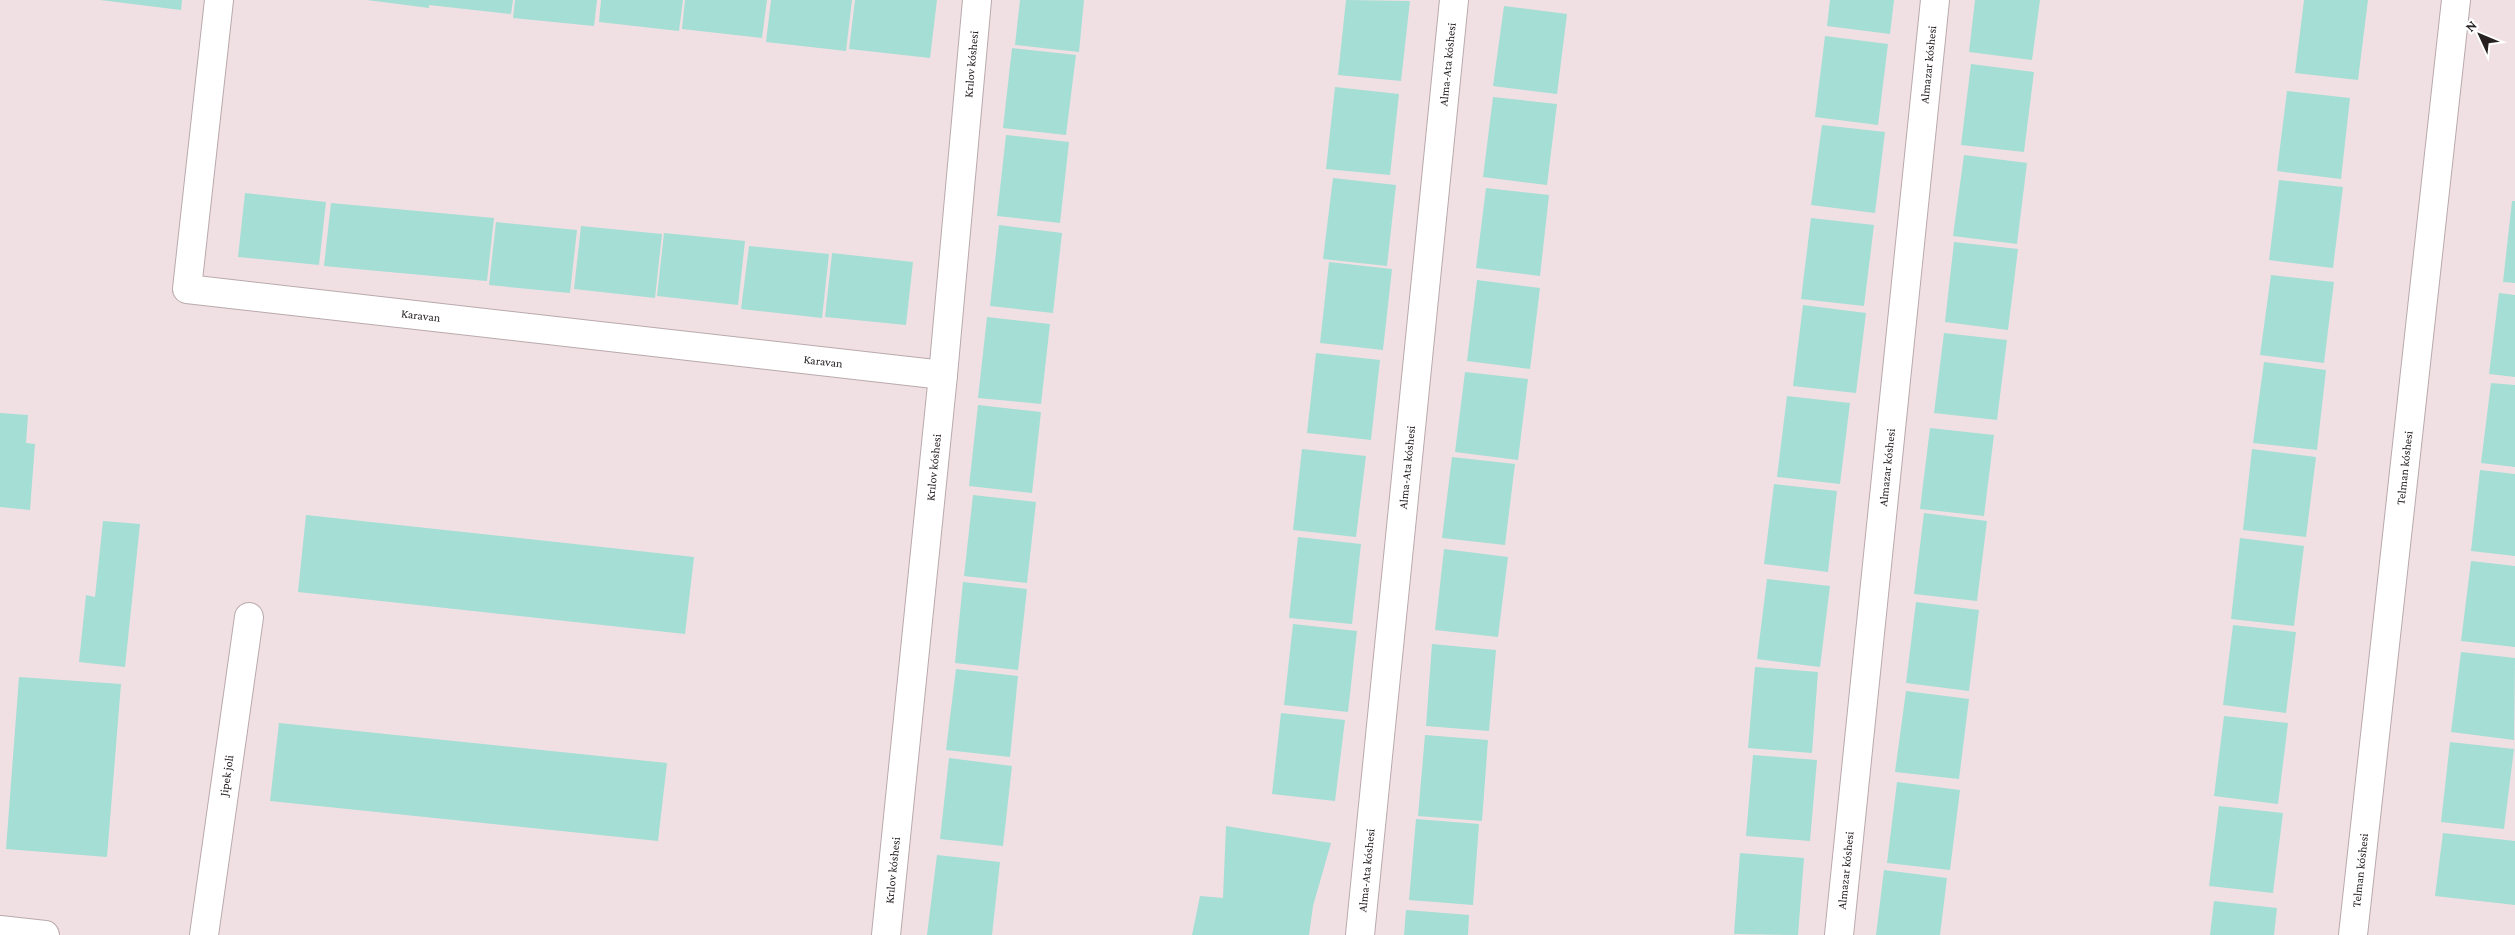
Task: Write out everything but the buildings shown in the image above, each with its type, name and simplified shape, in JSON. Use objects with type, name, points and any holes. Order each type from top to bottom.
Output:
[{"type":"street","name":"Karavan","points":[[219,0],[187,289],[943,375]]},
{"type":"street","name":"Krılov kóshesi","points":[[886,935],[943,375],[978,0]]},
{"type":"street","name":"Alma-Ata kóshesi","points":[[1360,935],[1454,0]]},
{"type":"street","name":"Almazar kóshesi","points":[[1839,935],[1935,0]]},
{"type":"street","name":"Telman kóshesi","points":[[2353,935],[2456,0]]},
{"type":"street","name":"Jipek joli","points":[[204,935],[249,617]]},
{"type":"street","points":[[0,930],[45,935]]}]
